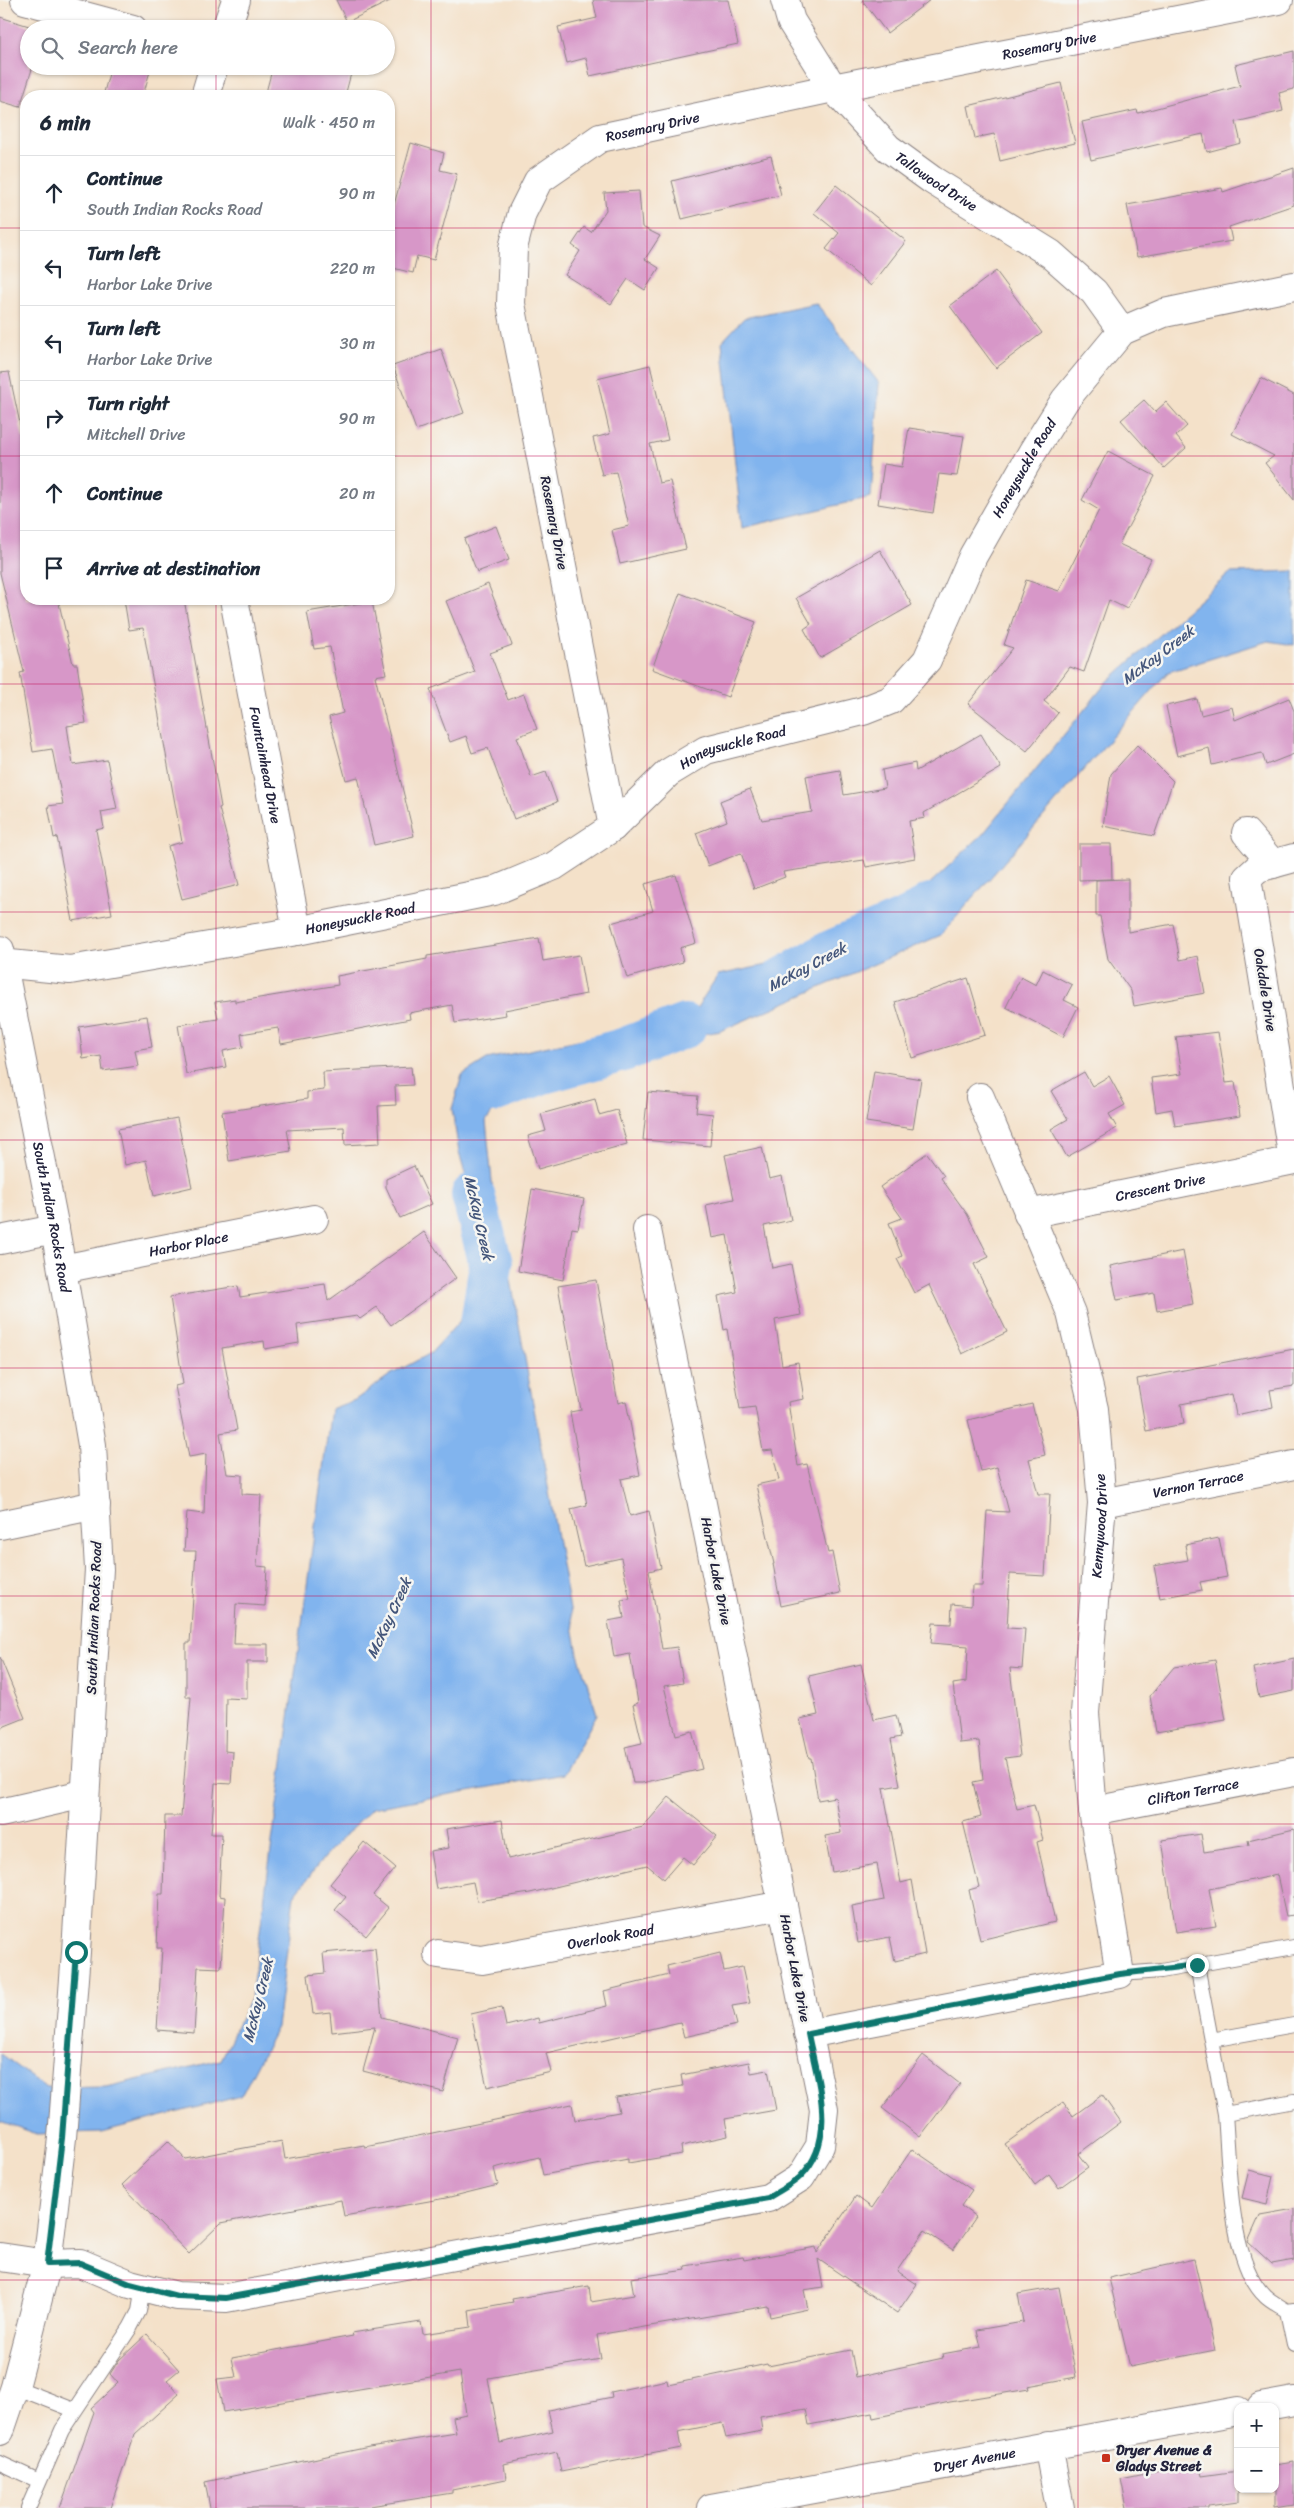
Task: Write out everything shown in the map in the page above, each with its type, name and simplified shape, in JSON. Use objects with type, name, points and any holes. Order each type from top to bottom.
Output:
[{"type":"street","points":[[25,0],[100,20]]},
{"type":"street","points":[[229,20],[236,0]]},
{"type":"street","name":"Tallowood Drive","points":[[785,0],[791,21],[833,88],[888,148],[932,180],[1051,254],[1094,292],[1122,331]]},
{"type":"street","name":"Rosemary Drive","points":[[613,826],[511,304],[513,248],[522,213],[538,181],[600,138],[833,88],[1279,0]]},
{"type":"street","points":[[207,90],[211,75]]},
{"type":"street","name":"Honeysuckle Road","points":[[1,959],[70,970],[297,931],[494,891],[554,866],[613,826],[668,773],[706,750],[863,711],[891,700],[927,660],[973,556],[1033,451],[1065,400],[1122,331],[1164,313],[1293,288]]},
{"type":"street","name":"Fountainhead Drive","points":[[235,605],[297,931]]},
{"type":"street","points":[[1246,832],[1284,861]]},
{"type":"street","name":"Oakdale Drive","points":[[1284,861],[1258,868],[1247,878],[1294,1160]]},
{"type":"street","name":"South Indian Rocks Road","points":[[0,2431],[15,2387],[47,2264],[62,2138],[76,1952],[99,1569],[92,1445],[55,1229],[1,959]]},
{"type":"street","name":"Kennywood Drive","points":[[980,1097],[1071,1313],[1094,1409],[1102,1503],[1085,1713],[1093,1811],[1120,1974]]},
{"type":"street","name":"Crescent Drive","points":[[1028,1214],[1294,1160]]},
{"type":"street","name":"Harbor Place","points":[[62,1269],[314,1219]]},
{"type":"street","points":[[0,1240],[55,1229]]},
{"type":"street","name":"Harbor Lake Drive","points":[[0,2257],[47,2264],[80,2263],[143,2287],[177,2296],[226,2298],[768,2198],[801,2177],[820,2146],[824,2110],[647,1230]]},
{"type":"street","name":"Vernon Terrace","points":[[1102,1503],[1294,1465]]},
{"type":"street","points":[[0,1525],[96,1505]]},
{"type":"street","name":"Clifton Terrace","points":[[1093,1811],[1294,1772]]},
{"type":"street","points":[[0,1813],[84,1794]]},
{"type":"street","name":"Overlook Road","points":[[438,1954],[482,1960],[783,1904]]},
{"type":"street","points":[[808,2034],[1120,1974]]},
{"type":"street","points":[[1279,2404],[1294,2401]]},
{"type":"street","name":"Dryer Avenue","points":[[711,2508],[1234,2412]]},
{"type":"street","points":[[1048,2445],[1060,2508]]},
{"type":"lane","points":[[1120,1974],[1197,1965],[1294,1947]]},
{"type":"lane","points":[[1197,1965],[1225,2114],[1234,2216],[1246,2270],[1264,2296],[1291,2310],[1294,2344]]},
{"type":"lane","points":[[1211,2040],[1294,2025]]},
{"type":"lane","points":[[1225,2114],[1294,2100]]},
{"type":"lane","points":[[28,2508],[62,2430],[130,2328],[139,2311],[143,2287]]},
{"type":"lane","points":[[15,2387],[74,2410]]},
{"type":"lane","points":[[0,2463],[39,2481]]},
{"type":"water","points":[[816,303],[879,383],[871,497],[742,528],[722,342],[744,318]]},
{"type":"water","points":[[1294,571],[1294,645],[1268,641],[1168,672],[941,935],[720,1031],[587,1055],[512,1085],[486,1121],[494,1201],[504,1246],[488,1252],[459,1152],[452,1109],[462,1075],[487,1059],[635,1028],[687,1023],[718,975],[864,945],[983,834],[1107,682],[1230,573]]},
{"type":"water","points":[[507,1258],[578,1654],[597,1714],[564,1774],[372,1808],[325,1856],[294,1896],[277,2027],[241,2096],[101,2132],[37,2134],[0,2121],[0,2053],[46,2088],[106,2087],[221,2060],[251,1997],[331,1409],[355,1400],[390,1375],[431,1353],[465,1315],[474,1270]]},
{"type":"building","points":[[336,0],[392,0],[351,20],[346,20]]},
{"type":"building","points":[[593,0],[728,0],[738,44],[590,76],[586,58],[567,63],[558,27],[597,18]]},
{"type":"building","points":[[862,0],[930,0],[887,33]]},
{"type":"building","points":[[0,17],[20,23],[20,75],[30,75],[25,90],[20,90],[20,107],[0,101]]},
{"type":"building","points":[[1294,51],[1294,89],[1279,93],[1283,111],[1236,122],[1241,143],[1207,152],[1203,134],[1091,160],[1082,122],[1137,110],[1138,113],[1240,86],[1235,65]]},
{"type":"building","points":[[109,75],[149,75],[145,90],[105,90]]},
{"type":"building","points":[[271,75],[351,75],[347,90],[267,90]]},
{"type":"building","points":[[1061,83],[1075,143],[1000,161],[994,134],[975,138],[968,106]]},
{"type":"building","points":[[411,143],[444,153],[440,170],[457,174],[434,260],[417,256],[413,273],[395,268],[395,201]]},
{"type":"building","points":[[771,156],[781,195],[682,219],[672,181]]},
{"type":"building","points":[[1294,168],[1294,205],[1229,227],[1232,241],[1137,257],[1127,205],[1222,188],[1223,192]]},
{"type":"building","points":[[836,185],[906,241],[871,286],[826,249],[839,233],[814,213]]},
{"type":"building","points":[[639,191],[642,227],[660,236],[645,259],[659,268],[645,290],[628,279],[611,304],[565,275],[580,251],[572,245],[584,227],[591,232],[606,210],[604,193]]},
{"type":"building","points":[[996,271],[1042,333],[996,368],[950,306]]},
{"type":"building","points":[[441,349],[464,413],[416,430],[395,372],[395,365]]},
{"type":"building","points":[[650,365],[668,440],[650,444],[659,483],[670,481],[686,549],[620,564],[612,530],[629,526],[616,472],[602,475],[593,438],[610,434],[597,378]]},
{"type":"building","points":[[9,372],[20,424],[20,605],[59,605],[73,664],[77,664],[86,723],[67,726],[73,765],[107,760],[117,809],[101,812],[104,828],[96,830],[112,914],[73,921],[57,837],[54,838],[48,806],[63,804],[52,749],[33,752],[20,673],[24,672],[0,573],[0,373]]},
{"type":"building","points":[[1261,378],[1294,395],[1294,500],[1265,463],[1274,456],[1232,434]]},
{"type":"building","points":[[1144,400],[1155,412],[1166,402],[1187,426],[1176,436],[1186,448],[1164,468],[1121,420]]},
{"type":"building","points":[[909,428],[964,436],[957,476],[939,474],[933,513],[878,504],[884,464],[902,467]]},
{"type":"building","points":[[1108,451],[1155,476],[1119,544],[1151,559],[1127,609],[1109,600],[1084,672],[1070,667],[1044,701],[1058,713],[1027,751],[968,704],[1013,648],[1004,645],[1026,580],[1059,591],[1099,510],[1082,500]]},
{"type":"building","points":[[496,526],[509,560],[477,572],[464,539]]},
{"type":"building","points":[[880,550],[912,605],[820,658],[804,629],[811,624],[796,598]]},
{"type":"building","points":[[488,584],[512,645],[490,653],[508,700],[524,694],[537,729],[517,737],[531,777],[546,772],[557,802],[514,819],[488,748],[472,753],[466,736],[450,742],[430,689],[475,672],[446,601]]},
{"type":"building","points":[[680,593],[756,622],[728,697],[652,669]]},
{"type":"building","points":[[125,605],[185,605],[221,807],[219,808],[239,885],[182,899],[168,846],[182,842],[143,628],[129,630]]},
{"type":"building","points":[[348,605],[373,605],[386,674],[375,676],[414,836],[374,845],[358,777],[346,780],[329,717],[343,713],[330,647],[314,649],[307,612]]},
{"type":"building","points":[[1289,698],[1294,711],[1294,754],[1266,765],[1262,753],[1212,765],[1209,748],[1177,756],[1166,706],[1197,699],[1201,715],[1232,707],[1235,720]]},
{"type":"building","points":[[981,734],[1001,768],[924,813],[925,818],[909,821],[915,858],[866,867],[864,860],[783,872],[785,877],[754,889],[741,853],[708,866],[696,833],[727,821],[720,801],[750,789],[762,820],[812,812],[806,776],[840,770],[844,795],[885,788],[882,770],[915,763],[916,771]]},
{"type":"building","points":[[1137,745],[1173,781],[1154,836],[1103,826],[1111,774]]},
{"type":"building","points":[[1079,844],[1111,844],[1112,879],[1079,880]]},
{"type":"building","points":[[676,875],[696,943],[680,948],[683,962],[627,978],[611,923],[653,911],[645,884]]},
{"type":"building","points":[[1128,879],[1128,932],[1173,924],[1180,960],[1198,956],[1205,993],[1134,1006],[1131,991],[1108,959],[1100,916],[1096,916],[1096,880]]},
{"type":"building","points":[[539,938],[543,961],[579,955],[586,994],[505,1010],[506,1015],[455,1023],[452,1005],[409,1013],[410,1019],[281,1044],[278,1028],[241,1034],[243,1047],[223,1051],[226,1067],[186,1074],[178,1025],[218,1019],[215,1002],[235,999],[235,1002],[338,985],[337,976],[427,959],[427,956]]},
{"type":"building","points":[[1043,970],[1072,985],[1064,1000],[1078,1007],[1063,1037],[1006,1007],[1021,977],[1036,985]]},
{"type":"building","points":[[968,978],[985,1035],[912,1058],[895,1002]]},
{"type":"building","points":[[147,1016],[152,1047],[135,1050],[138,1066],[103,1071],[101,1056],[83,1059],[79,1027]]},
{"type":"building","points":[[1218,1032],[1226,1083],[1235,1082],[1240,1116],[1175,1126],[1172,1109],[1156,1112],[1151,1078],[1182,1074],[1176,1037]]},
{"type":"building","points":[[411,1067],[413,1085],[395,1086],[396,1105],[378,1106],[380,1143],[345,1145],[344,1127],[287,1130],[291,1151],[229,1161],[222,1112],[307,1099],[307,1092],[324,1090],[323,1072]]},
{"type":"building","points":[[874,1071],[921,1079],[913,1129],[866,1122]]},
{"type":"building","points":[[1084,1072],[1092,1086],[1109,1076],[1125,1105],[1109,1114],[1117,1128],[1067,1157],[1051,1129],[1068,1119],[1051,1091]]},
{"type":"building","points":[[648,1092],[698,1096],[696,1112],[713,1114],[710,1146],[643,1140]]},
{"type":"building","points":[[595,1099],[599,1115],[617,1110],[627,1144],[538,1169],[528,1136],[546,1131],[541,1114]]},
{"type":"building","points":[[177,1118],[192,1187],[154,1196],[146,1160],[125,1165],[118,1129]]},
{"type":"building","points":[[762,1147],[769,1179],[782,1176],[791,1220],[764,1226],[772,1268],[791,1264],[801,1315],[775,1320],[782,1365],[798,1362],[804,1399],[788,1402],[798,1466],[807,1464],[828,1553],[832,1552],[840,1593],[781,1606],[774,1564],[756,1485],[779,1480],[772,1450],[763,1451],[755,1407],[740,1409],[727,1329],[724,1330],[718,1296],[737,1292],[727,1235],[712,1238],[706,1205],[734,1199],[725,1155]]},
{"type":"building","points":[[927,1153],[944,1176],[941,1178],[967,1214],[989,1257],[974,1264],[1007,1332],[962,1354],[929,1285],[914,1293],[897,1259],[902,1256],[889,1223],[902,1218],[880,1187]]},
{"type":"building","points":[[414,1166],[432,1204],[400,1218],[386,1187],[386,1179]]},
{"type":"building","points":[[532,1189],[584,1199],[578,1229],[572,1228],[563,1280],[518,1271]]},
{"type":"building","points":[[424,1232],[456,1278],[391,1325],[377,1307],[360,1319],[357,1316],[297,1325],[299,1343],[265,1349],[264,1341],[222,1348],[237,1430],[220,1433],[227,1474],[242,1475],[242,1494],[261,1495],[257,1566],[267,1567],[265,1606],[236,1604],[234,1644],[268,1644],[268,1662],[247,1662],[247,1699],[226,1698],[225,1751],[233,1752],[231,1784],[215,1783],[211,1834],[222,1834],[219,1896],[225,1897],[221,1968],[198,1967],[194,2033],[157,2030],[162,1948],[157,1948],[159,1894],[163,1894],[165,1816],[181,1816],[191,1697],[186,1697],[186,1643],[190,1643],[196,1551],[184,1551],[187,1512],[204,1514],[206,1454],[189,1457],[175,1386],[183,1384],[170,1297],[238,1286],[240,1297],[325,1284],[328,1301]]},
{"type":"building","points":[[1183,1251],[1193,1304],[1157,1311],[1154,1293],[1117,1300],[1110,1266]]},
{"type":"building","points":[[596,1280],[618,1403],[626,1401],[640,1475],[621,1479],[630,1516],[649,1511],[661,1568],[649,1571],[662,1649],[677,1647],[683,1683],[664,1686],[676,1735],[692,1731],[702,1769],[642,1783],[633,1783],[625,1747],[642,1743],[633,1705],[638,1703],[630,1654],[614,1657],[608,1621],[624,1618],[621,1600],[630,1599],[621,1558],[584,1566],[571,1509],[587,1505],[570,1412],[581,1410],[558,1286]]},
{"type":"building","points":[[1294,1349],[1294,1386],[1270,1390],[1273,1407],[1236,1415],[1232,1394],[1181,1404],[1184,1424],[1146,1431],[1137,1379]]},
{"type":"building","points":[[1032,1404],[1045,1455],[1029,1459],[1038,1494],[1050,1494],[1045,1576],[1010,1574],[1007,1628],[1025,1629],[1022,1669],[1010,1668],[1020,1756],[1005,1758],[1017,1809],[1034,1805],[1043,1840],[1037,1842],[1055,1922],[980,1940],[969,1890],[979,1887],[963,1822],[981,1817],[973,1782],[983,1780],[979,1741],[960,1743],[953,1684],[966,1682],[968,1646],[931,1643],[933,1623],[951,1624],[952,1604],[971,1606],[972,1586],[982,1586],[987,1511],[1009,1512],[997,1467],[981,1471],[968,1420]]},
{"type":"building","points":[[1219,1538],[1227,1577],[1200,1582],[1202,1590],[1160,1598],[1154,1566],[1188,1560],[1185,1545]]},
{"type":"building","points":[[0,1657],[25,1718],[0,1728]]},
{"type":"building","points":[[1294,1659],[1294,1691],[1259,1698],[1253,1668]]},
{"type":"building","points":[[1215,1660],[1226,1720],[1156,1732],[1150,1696],[1174,1667]]},
{"type":"building","points":[[861,1664],[874,1720],[896,1715],[901,1737],[891,1739],[900,1785],[883,1788],[901,1883],[912,1880],[925,1954],[895,1961],[890,1937],[858,1943],[852,1906],[884,1900],[877,1864],[832,1872],[825,1836],[841,1833],[835,1797],[818,1800],[811,1758],[809,1758],[800,1719],[818,1715],[809,1676]]},
{"type":"building","points":[[669,1797],[717,1836],[693,1865],[683,1857],[664,1879],[647,1865],[530,1893],[477,1901],[473,1882],[436,1889],[430,1851],[449,1848],[446,1829],[502,1820],[508,1859],[643,1827]]},
{"type":"building","points":[[1294,1829],[1294,1915],[1286,1916],[1277,1875],[1209,1889],[1216,1926],[1176,1932],[1162,1840],[1201,1834],[1204,1852],[1249,1845],[1248,1840]]},
{"type":"building","points":[[364,1842],[395,1868],[373,1895],[389,1908],[366,1936],[335,1910],[346,1897],[330,1884]]},
{"type":"building","points":[[375,1948],[382,2017],[458,2037],[443,2092],[363,2071],[375,2027],[332,2032],[330,2012],[313,2014],[308,1975],[325,1973],[323,1953]]},
{"type":"building","points":[[720,1953],[724,1971],[742,1967],[750,2003],[732,2006],[737,2025],[684,2037],[680,2022],[546,2053],[551,2072],[487,2087],[471,2014],[502,2007],[506,2026],[538,2018],[539,2023],[607,2006],[604,1991],[669,1975],[667,1966]]},
{"type":"building","points":[[923,2055],[960,2084],[920,2137],[882,2108]]},
{"type":"building","points":[[749,2062],[751,2073],[768,2070],[776,2110],[725,2119],[728,2136],[681,2146],[682,2154],[628,2163],[628,2159],[543,2175],[539,2157],[494,2168],[498,2185],[446,2198],[344,2216],[341,2200],[221,2223],[189,2254],[122,2185],[168,2141],[185,2159],[282,2141],[285,2159],[364,2145],[365,2147],[572,2104],[575,2120],[619,2112],[616,2097],[683,2086],[681,2075]]},
{"type":"building","points":[[1102,2095],[1121,2122],[1078,2154],[1088,2167],[1059,2188],[1049,2174],[1035,2185],[1005,2144],[1063,2102],[1073,2116]]},
{"type":"building","points":[[912,2149],[972,2190],[961,2206],[976,2217],[953,2250],[924,2231],[897,2271],[917,2284],[897,2313],[818,2259],[823,2287],[804,2290],[808,2309],[770,2317],[768,2306],[597,2335],[601,2359],[488,2378],[500,2443],[553,2431],[548,2410],[612,2397],[611,2392],[667,2380],[668,2385],[767,2364],[768,2366],[851,2350],[856,2377],[943,2358],[942,2354],[981,2347],[977,2330],[1023,2322],[1018,2294],[1059,2287],[1076,2377],[1028,2386],[1029,2389],[950,2402],[873,2418],[872,2413],[809,2425],[806,2409],[760,2417],[762,2431],[726,2438],[722,2423],[678,2432],[681,2448],[561,2472],[557,2452],[504,2464],[506,2479],[452,2490],[452,2493],[370,2506],[371,2508],[210,2508],[205,2482],[369,2447],[456,2433],[453,2417],[466,2414],[460,2372],[223,2412],[217,2379],[236,2377],[232,2358],[353,2336],[352,2333],[421,2322],[423,2334],[471,2327],[469,2310],[513,2302],[512,2299],[589,2286],[591,2302],[634,2295],[631,2278],[686,2270],[685,2266],[743,2257],[744,2260],[816,2247],[817,2253],[856,2196],[872,2208]]},
{"type":"building","points":[[1249,2170],[1273,2176],[1267,2204],[1242,2198]]},
{"type":"building","points":[[1294,2209],[1294,2260],[1272,2264],[1248,2242],[1260,2215]]},
{"type":"building","points":[[1194,2259],[1215,2350],[1130,2367],[1109,2278]]},
{"type":"building","points":[[147,2334],[179,2370],[167,2380],[179,2394],[135,2434],[110,2508],[60,2508],[94,2412],[91,2408],[118,2383],[110,2374],[119,2360]]},
{"type":"building","points":[[1294,2462],[1294,2504],[1275,2507],[1275,2493],[1279,2493],[1279,2464]]},
{"type":"building","points":[[1199,2463],[1202,2476],[1234,2472],[1234,2493],[1238,2493],[1238,2502],[1208,2506],[1208,2508],[1127,2508],[1121,2479]]},
{"type":"waterway","name":"McKay Creek","points":[[782,980],[831,952],[911,918],[931,905]]},
{"type":"waterway","name":"McKay Creek","points":[[493,1091],[543,1072],[623,1050],[685,1026]]},
{"type":"waterway","name":"McKay Creek","points":[[473,1195],[491,1264],[482,1324]]},
{"type":"place","name":"Dryer Avenue & Gladys Street","points":[[1106,2458]]},
{"type":"route","points":[[76,1952],[62,2138],[47,2264],[80,2263],[130,2284],[177,2296],[226,2298],[768,2198],[801,2177],[820,2146],[824,2110],[808,2034],[1120,1974],[1161,1971],[1197,1965]]}]
